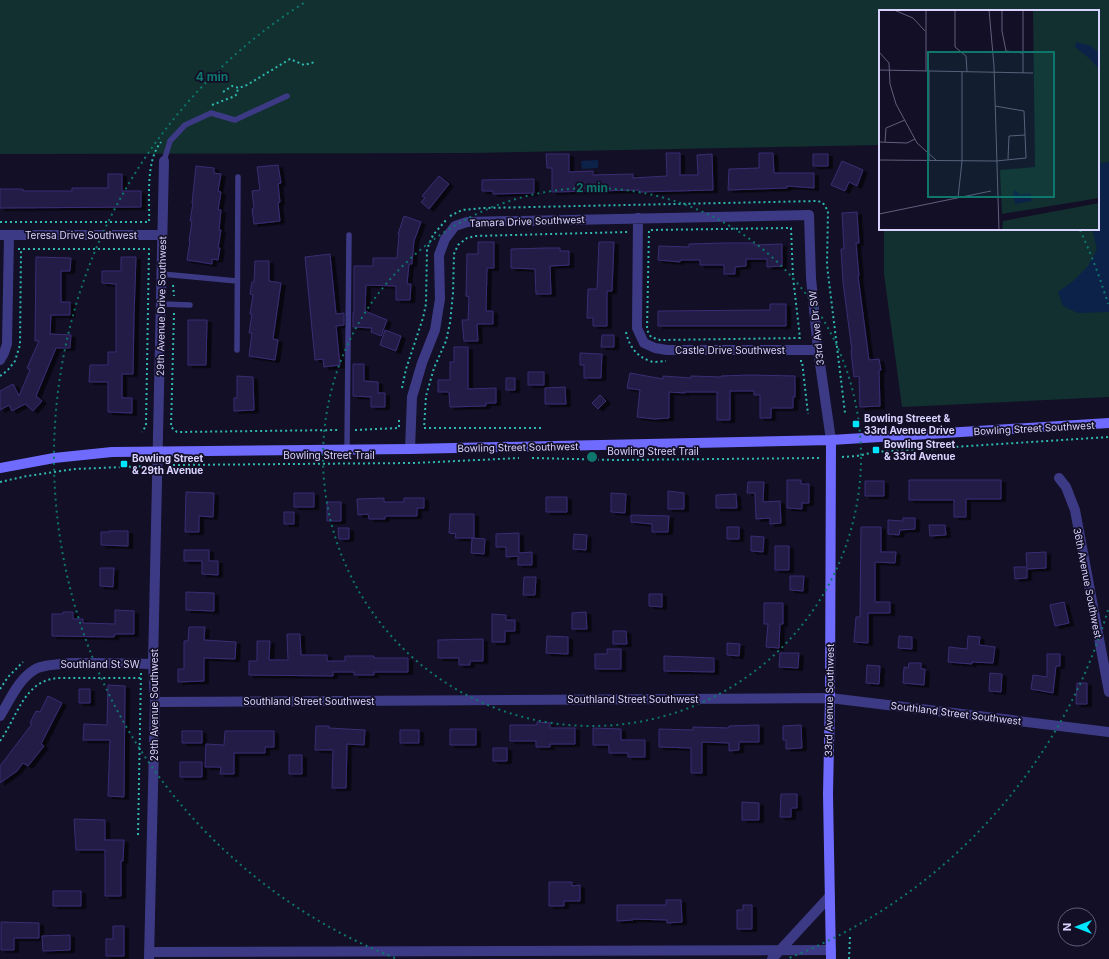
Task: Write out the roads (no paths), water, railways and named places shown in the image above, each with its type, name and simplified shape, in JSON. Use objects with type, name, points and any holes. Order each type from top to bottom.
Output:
[{"type":"main road","name":"Bowling Street Southwest","points":[[0,468],[83,454],[158,451],[410,449],[830,440],[1109,423]]},
{"type":"main road","name":"33rd Avenue Southwest","points":[[830,440],[830,698],[828,794],[831,955]]},
{"type":"street","name":"29th Avenue Drive Southwest","points":[[158,451],[164,161]]},
{"type":"street","name":"Tamara Drive Southwest","points":[[410,449],[412,397],[422,363],[435,330],[440,299],[439,255],[444,239],[455,226],[466,222],[809,215]]},
{"type":"street","name":"33rd Ave Dr SW","points":[[809,215],[811,278],[818,350],[830,440]]},
{"type":"street","name":"Castle Drive Southwest","points":[[638,218],[637,328],[644,343],[655,348],[668,350],[818,350]]},
{"type":"street","name":"Teresa Drive Southwest","points":[[4,235],[162,235]]},
{"type":"street","points":[[0,360],[7,344],[4,235]]},
{"type":"street","name":"29th Avenue Southwest","points":[[149,956],[155,702],[154,664],[158,451]]},
{"type":"street","name":"36th Avenue Southwest","points":[[1058,478],[1066,487],[1075,510],[1109,692]]},
{"type":"street","name":"Southland St SW","points":[[0,716],[22,681],[35,669],[55,664],[154,664]]},
{"type":"street","name":"Southland Street Southwest","points":[[155,702],[830,698],[1109,732]]},
{"type":"street","points":[[772,959],[830,896]]},
{"type":"street","points":[[149,956],[780,950],[831,955]]},
{"type":"lane","points":[[164,161],[170,141],[185,125],[211,113],[235,120],[287,96]]},
{"type":"lane","points":[[236,350],[238,177]]},
{"type":"lane","points":[[347,450],[349,235]]},
{"type":"lane","points":[[162,274],[236,280]]},
{"type":"lane","points":[[162,304],[190,305]]},
{"type":"water","points":[[598,160],[598,168],[582,169],[581,161]]},
{"type":"water","points":[[1109,162],[1109,312],[1078,313],[1063,306],[1058,292],[1072,282],[1088,266],[1097,249],[1092,230],[1099,230],[1099,164]]},
{"type":"place","name":"Bowling Streeet & 33rd Avenue Drive","points":[[856,424]]},
{"type":"place","name":"Bowling Street & 33rd Avenue","points":[[876,450]]},
{"type":"place","name":"Bowling Street & 29th Avenue","points":[[124,464]]}]
